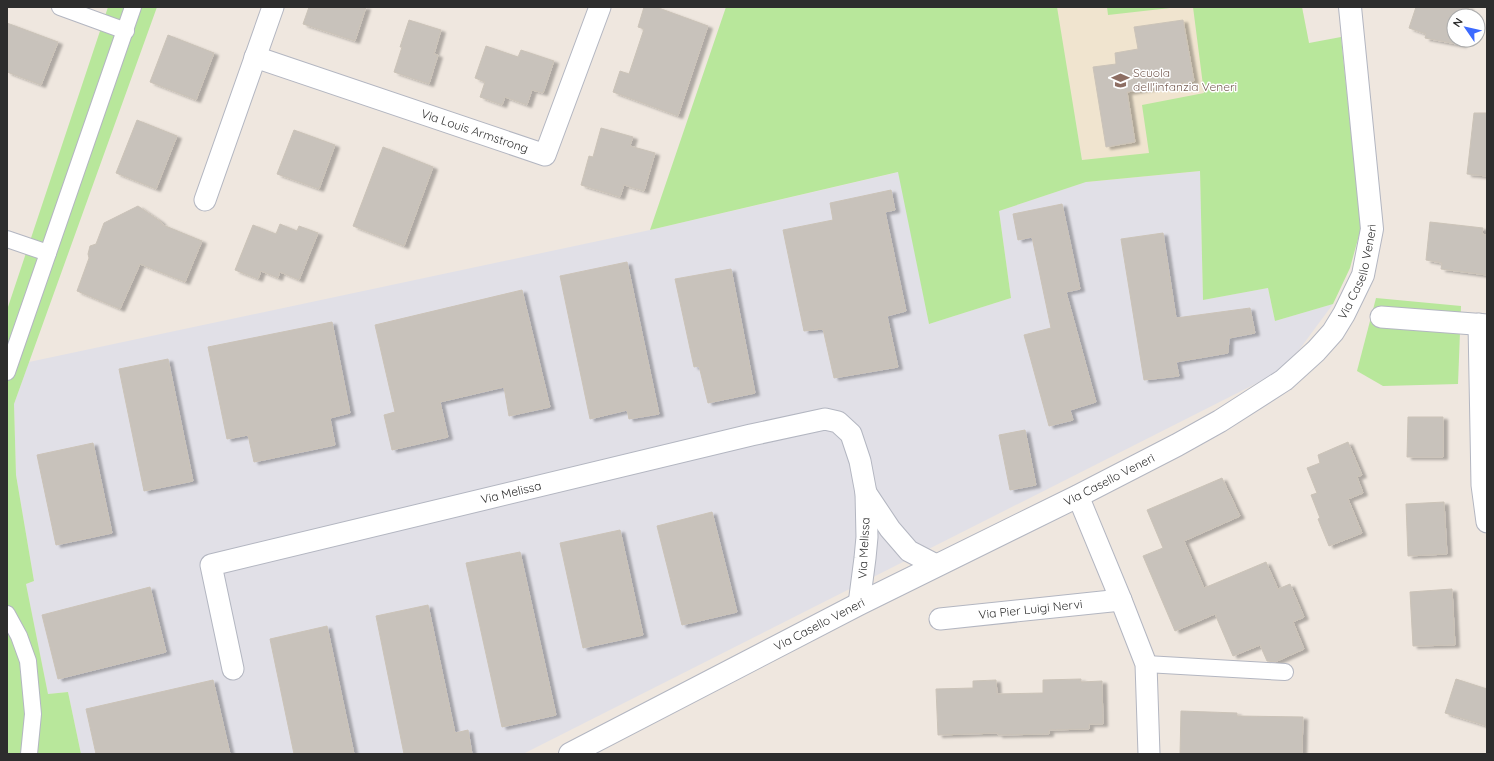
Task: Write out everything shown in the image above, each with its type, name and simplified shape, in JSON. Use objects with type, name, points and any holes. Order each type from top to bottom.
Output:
[{"type":"street","points":[[60,7],[126,31]]},
{"type":"street","points":[[7,372],[126,31],[133,7]]},
{"type":"street","points":[[205,200],[273,7]]},
{"type":"street","name":"Via Louis Armstrong","points":[[255,57],[545,155],[600,7]]},
{"type":"street","name":"Via Casello Veneri","points":[[570,754],[859,604],[1078,496],[1177,445],[1220,421],[1284,380],[1316,351],[1333,332],[1344,314],[1363,275],[1372,229],[1350,7]]},
{"type":"street","points":[[7,239],[48,253]]},
{"type":"street","points":[[1381,317],[1483,324],[1482,485],[1487,522]]},
{"type":"street","name":"Via Melissa","points":[[233,669],[212,565],[751,435],[825,419],[838,422],[851,434],[860,461],[866,493],[866,558],[859,604]]},
{"type":"street","name":"Via Melissa","points":[[866,493],[890,529],[909,551],[936,565]]},
{"type":"street","points":[[1078,496],[1146,664],[1149,754]]},
{"type":"street","name":"Via Pier Luigi Nervi","points":[[940,619],[1121,600]]},
{"type":"street","points":[[7,614],[20,636],[28,662],[33,714],[29,754]]},
{"type":"street","points":[[1146,664],[1285,672]]},
{"type":"shaded area","name":"Scuola dell'infanzia Veneri","points":[[900,7],[1302,7],[1309,43],[1200,171],[1086,182],[1075,118]]},
{"type":"shaded area","points":[[1200,171],[1203,300],[1268,288],[1275,321],[1333,304],[1299,350],[1275,374],[523,754],[81,754],[68,692],[48,694],[26,584],[34,581],[16,475],[14,404],[29,362],[650,230],[899,172],[929,324],[1011,298],[999,211],[1086,182]]},
{"type":"green space","points":[[108,7],[157,7],[14,404],[16,475],[34,581],[26,584],[48,694],[68,692],[81,754],[7,754],[7,310]]},
{"type":"green space","points":[[726,7],[1057,7],[1082,160],[1149,153],[1142,105],[1204,93],[1193,7],[1302,7],[1309,43],[1341,37],[1361,228],[1350,268],[1333,304],[1275,321],[1268,288],[1203,300],[1200,171],[1086,182],[999,211],[1011,298],[929,324],[898,172],[650,230]]},
{"type":"green space","points":[[1107,7],[1179,7],[1108,15]]},
{"type":"green space","points":[[1376,298],[1461,306],[1458,384],[1383,386],[1357,371]]},
{"type":"building","points":[[309,7],[366,7],[355,41],[303,24]]},
{"type":"building","points":[[644,7],[656,7],[708,26],[678,116],[613,92],[620,71],[629,74],[644,29],[638,27]]},
{"type":"building","points":[[1416,7],[1469,7],[1446,8],[1446,42],[1425,38],[1426,34],[1409,28]]},
{"type":"building","points":[[409,20],[441,30],[434,54],[438,55],[429,84],[394,72]]},
{"type":"building","points":[[1183,20],[1194,81],[1127,92],[1135,142],[1106,147],[1093,67],[1116,64],[1115,53],[1138,49],[1134,27]]},
{"type":"building","points":[[7,23],[58,42],[41,85],[7,72]]},
{"type":"building","points":[[168,35],[214,53],[196,100],[150,82]]},
{"type":"building","points":[[486,46],[518,57],[521,50],[554,61],[543,93],[532,90],[527,105],[505,97],[502,105],[480,97],[485,82],[475,78]]},
{"type":"building","points":[[1474,113],[1487,113],[1487,176],[1467,174]]},
{"type":"building","points":[[137,120],[177,136],[156,189],[116,173]]},
{"type":"building","points":[[601,128],[633,137],[630,146],[655,153],[644,191],[624,185],[620,197],[581,185],[589,156],[593,157]]},
{"type":"building","points":[[294,130],[335,145],[319,189],[277,174]]},
{"type":"building","points":[[383,147],[433,167],[404,246],[353,226]]},
{"type":"building","points":[[891,190],[895,210],[885,212],[906,311],[887,316],[898,367],[834,378],[823,329],[804,331],[783,230],[833,220],[830,203]]},
{"type":"building","points":[[1062,204],[1080,289],[1066,292],[1096,402],[1070,410],[1073,420],[1049,426],[1024,335],[1051,328],[1032,237],[1018,240],[1013,214]]},
{"type":"building","points":[[138,206],[160,221],[163,225],[202,241],[185,282],[140,264],[120,309],[77,291],[89,258],[88,254],[90,246],[96,244],[104,223]]},
{"type":"building","points":[[1430,222],[1483,228],[1482,234],[1487,235],[1487,275],[1441,269],[1442,263],[1426,260]]},
{"type":"building","points":[[280,224],[297,231],[299,226],[318,233],[299,280],[280,272],[278,278],[261,271],[258,279],[235,270],[253,225],[276,234]]},
{"type":"building","points":[[1163,233],[1176,318],[1250,308],[1255,333],[1229,338],[1228,353],[1176,362],[1179,376],[1144,380],[1121,239]]},
{"type":"building","points":[[627,262],[659,414],[629,419],[627,410],[590,419],[560,276]]},
{"type":"building","points":[[731,269],[755,393],[708,403],[699,366],[694,367],[675,279]]},
{"type":"building","points":[[522,290],[550,407],[509,416],[504,387],[440,402],[448,437],[392,450],[384,415],[395,412],[375,325]]},
{"type":"building","points":[[332,322],[350,413],[330,418],[335,445],[254,462],[248,435],[227,439],[208,347]]},
{"type":"building","points":[[168,359],[193,481],[144,491],[119,369]]},
{"type":"building","points":[[1408,417],[1443,417],[1443,457],[1407,457]]},
{"type":"building","points":[[1025,430],[1036,485],[1010,490],[999,435]]},
{"type":"building","points":[[1348,442],[1362,475],[1357,477],[1363,493],[1348,499],[1362,533],[1329,546],[1318,519],[1320,518],[1311,495],[1317,493],[1307,468],[1320,463],[1318,455]]},
{"type":"building","points":[[93,443],[112,533],[56,545],[37,455]]},
{"type":"building","points":[[1222,478],[1240,516],[1184,541],[1204,588],[1266,562],[1278,589],[1290,584],[1304,617],[1293,622],[1304,649],[1275,662],[1267,661],[1260,645],[1233,656],[1215,614],[1175,631],[1143,556],[1163,548],[1147,510]]},
{"type":"building","points":[[1444,502],[1447,554],[1408,556],[1406,504]]},
{"type":"building","points":[[712,512],[737,612],[682,625],[657,526]]},
{"type":"building","points":[[620,530],[643,635],[583,648],[560,543]]},
{"type":"building","points":[[520,552],[556,715],[502,727],[466,563]]},
{"type":"building","points":[[150,587],[166,652],[58,679],[42,615]]},
{"type":"building","points":[[1452,589],[1455,645],[1413,646],[1410,592]]},
{"type":"building","points":[[428,605],[455,733],[468,730],[472,754],[404,754],[376,616]]},
{"type":"building","points":[[327,626],[354,754],[294,754],[270,639]]},
{"type":"building","points":[[1081,679],[1081,682],[1102,681],[1103,724],[1089,724],[1089,729],[1049,730],[1049,734],[998,735],[998,733],[938,735],[936,689],[973,688],[973,681],[996,680],[997,694],[1043,693],[1043,680]]},
{"type":"building","points":[[1456,679],[1487,689],[1487,726],[1445,713]]},
{"type":"building","points":[[213,680],[230,754],[96,754],[86,709]]},
{"type":"building","points":[[1181,711],[1237,713],[1237,716],[1303,717],[1302,754],[1180,754]]},
{"type":"place","name":"Scuola dell'infanzia Veneri","points":[[1120,80]]}]
